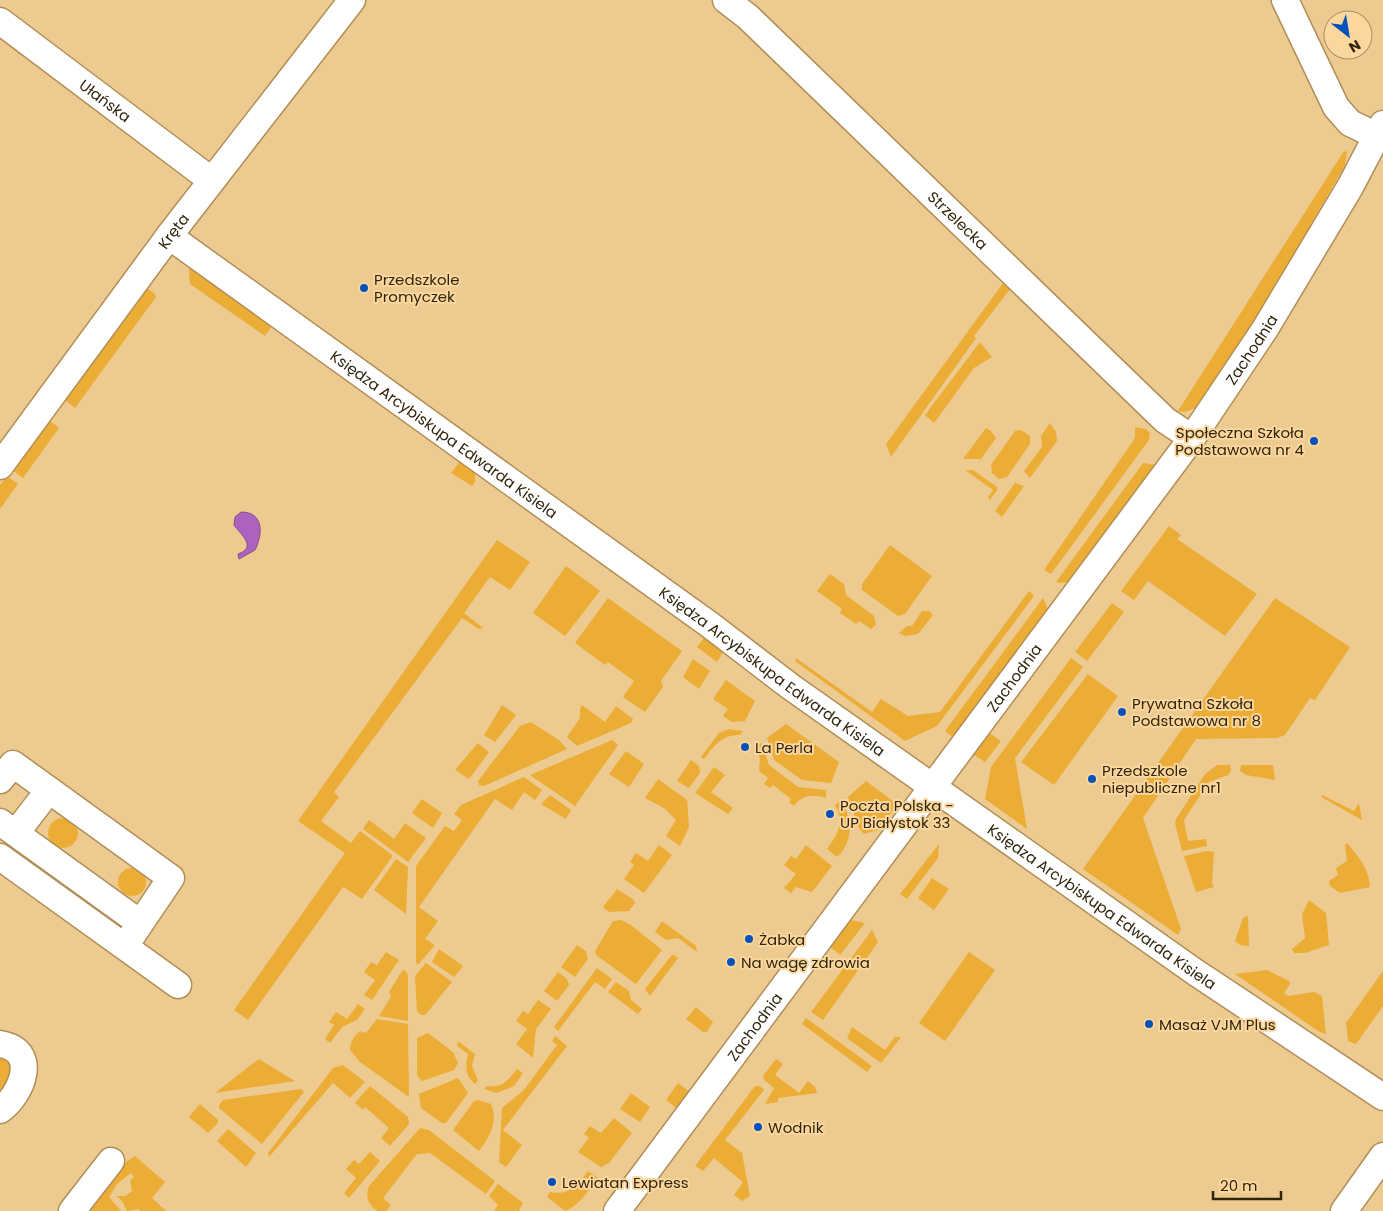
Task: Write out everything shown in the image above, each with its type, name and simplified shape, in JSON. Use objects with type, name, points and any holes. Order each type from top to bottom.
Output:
[{"type":"street","name":"Kręta","points":[[0,466],[211,180],[352,0]]},
{"type":"street","name":"Strzelecka","points":[[726,0],[748,17],[1165,420],[1192,438]]},
{"type":"street","points":[[1286,0],[1336,107],[1350,123],[1380,130]]},
{"type":"street","name":"Ułańska","points":[[0,21],[211,180]]},
{"type":"street","name":"Zachodnia","points":[[617,1211],[1192,438],[1265,329],[1350,187],[1380,130]]},
{"type":"street","name":"Księdza Arcybiskupa Edwarda Kisiela","points":[[169,236],[933,787],[1194,972],[1383,1097]]},
{"type":"street","points":[[0,780],[12,764],[171,878],[125,946]]},
{"type":"street","points":[[49,790],[8,828],[140,923]]},
{"type":"street","points":[[0,857],[178,985]]},
{"type":"street","points":[[0,1044],[14,1049],[20,1056],[24,1075],[22,1084],[0,1110]]},
{"type":"street","points":[[1344,1211],[1383,1156]]},
{"type":"street","points":[[72,1211],[111,1161]]},
{"type":"shaded area","points":[[1344,151],[1347,152],[1345,165],[1259,314],[1195,408],[1185,412],[1178,411]]},
{"type":"shaded area","points":[[189,267],[273,324],[265,336],[190,284]]},
{"type":"shaded area","points":[[1003,283],[1010,289],[974,336],[976,338],[891,457],[886,444]]},
{"type":"shaded area","points":[[145,287],[154,293],[156,297],[75,408],[64,399]]},
{"type":"shaded area","points":[[980,342],[992,357],[974,368],[934,423],[925,415]]},
{"type":"shaded area","points":[[49,420],[59,428],[23,478],[12,470]]},
{"type":"shaded area","points":[[1050,423],[1056,432],[1057,441],[1030,478],[1024,471],[1042,447],[1041,436]]},
{"type":"shaded area","points":[[1135,427],[1146,429],[1150,433],[1149,440],[1051,574],[1044,570],[1135,438]]},
{"type":"shaded area","points":[[986,428],[996,438],[981,459],[963,459]]},
{"type":"shaded area","points":[[1021,430],[1030,436],[1030,444],[1007,477],[999,479],[992,473],[991,465],[1015,431]]},
{"type":"shaded area","points":[[460,461],[475,471],[475,482],[472,486],[451,473]]},
{"type":"shaded area","points":[[1143,463],[1160,465],[1070,582],[1056,582]]},
{"type":"shaded area","points":[[965,470],[973,470],[997,487],[990,500],[988,497],[993,490]]},
{"type":"shaded area","points":[[7,476],[18,484],[0,509],[0,485]]},
{"type":"shaded area","points":[[1015,483],[1024,486],[1002,517],[995,511]]},
{"type":"shaded area","points":[[241,512],[249,513],[258,520],[260,531],[255,550],[239,559],[238,554],[247,548],[246,540],[234,525],[235,517]]},
{"type":"shaded area","points":[[1169,526],[1181,535],[1177,539],[1257,594],[1225,636],[1148,581],[1134,600],[1121,591]]},
{"type":"shaded area","points":[[497,540],[530,562],[510,590],[490,577],[464,613],[483,628],[479,629],[462,618],[334,792],[339,797],[321,821],[351,843],[360,831],[392,855],[392,857],[362,899],[343,887],[248,1020],[234,1010],[345,853],[298,821]]},
{"type":"shaded area","points":[[890,545],[932,576],[905,614],[898,616],[862,590],[862,584]]},
{"type":"shaded area","points":[[566,566],[600,591],[565,636],[533,613]]},
{"type":"shaded area","points":[[830,574],[844,584],[846,595],[874,616],[876,625],[871,629],[859,621],[856,624],[840,613],[842,609],[817,591]]},
{"type":"shaded area","points":[[1029,591],[1034,596],[937,726],[905,741],[795,661],[796,658],[872,712],[881,699],[908,716],[940,712]]},
{"type":"shaded area","points":[[608,598],[682,651],[661,681],[663,687],[645,712],[623,697],[634,681],[608,662],[605,665],[575,643]]},
{"type":"shaded area","points":[[1043,598],[1048,609],[1047,615],[956,740],[945,731]]},
{"type":"shaded area","points":[[1275,598],[1350,647],[1315,700],[1310,698],[1285,735],[1277,738],[1196,739],[1143,818],[1181,929],[1178,935],[1083,869]]},
{"type":"shaded area","points":[[1112,603],[1124,612],[1087,661],[1075,652]]},
{"type":"shaded area","points":[[922,611],[929,611],[933,615],[918,634],[905,636],[899,633],[907,626],[912,626]]},
{"type":"shaded area","points":[[706,635],[722,647],[722,654],[717,662],[697,647]]},
{"type":"shaded area","points":[[1071,658],[1083,667],[1015,758],[1027,829],[985,799],[991,767]]},
{"type":"shaded area","points":[[693,659],[710,671],[699,689],[683,677]]},
{"type":"shaded area","points":[[1088,674],[1118,696],[1054,785],[1021,762]]},
{"type":"shaded area","points":[[726,680],[755,701],[745,721],[732,722],[723,716],[728,709],[713,699]]},
{"type":"shaded area","points":[[502,705],[516,715],[495,742],[484,735]]},
{"type":"shaded area","points":[[582,705],[605,722],[616,706],[633,719],[631,723],[577,746],[567,737],[580,718]]},
{"type":"shaded area","points":[[531,722],[559,740],[567,749],[484,786],[479,785],[478,781],[520,726]]},
{"type":"shaded area","points":[[786,724],[839,762],[831,783],[802,780],[774,760],[767,738]]},
{"type":"shaded area","points":[[729,729],[743,731],[740,735],[733,735],[723,739],[715,745],[704,759],[701,757],[719,733]]},
{"type":"shaded area","points":[[987,731],[1001,741],[985,762],[971,753]]},
{"type":"shaded area","points":[[612,740],[618,745],[575,806],[530,775]]},
{"type":"shaded area","points":[[478,743],[489,752],[469,779],[455,770]]},
{"type":"shaded area","points":[[761,743],[769,765],[798,787],[826,790],[826,798],[808,796],[797,802],[794,806],[789,802],[791,799],[773,785],[770,788],[764,784],[768,778],[759,771],[760,759],[755,746]]},
{"type":"shaded area","points":[[626,751],[644,764],[629,787],[609,774]]},
{"type":"shaded area","points":[[691,760],[699,766],[700,773],[689,788],[677,781]]},
{"type":"shaded area","points":[[1217,765],[1230,765],[1231,770],[1228,775],[1209,782],[1184,820],[1188,841],[1206,839],[1207,846],[1182,851],[1175,823],[1176,819],[1205,774]]},
{"type":"shaded area","points":[[1241,765],[1273,765],[1275,780],[1246,775],[1240,771]]},
{"type":"shaded area","points":[[714,767],[725,775],[711,792],[733,808],[728,814],[695,793]]},
{"type":"shaded area","points":[[524,777],[542,790],[535,800],[524,792],[512,810],[495,799],[419,907],[438,921],[425,939],[435,945],[418,965],[416,962],[416,866],[445,826],[454,831],[462,820],[454,814],[461,805]]},
{"type":"shaded area","points":[[658,779],[687,800],[689,827],[680,846],[666,836],[676,820],[664,808],[645,798]]},
{"type":"shaded area","points":[[866,781],[894,802],[895,808],[878,830],[864,834],[859,828],[848,797]]},
{"type":"shaded area","points":[[550,795],[571,810],[566,819],[541,804]]},
{"type":"shaded area","points":[[1322,795],[1354,811],[1359,803],[1362,820],[1321,797]]},
{"type":"shaded area","points":[[422,799],[442,813],[433,828],[412,813]]},
{"type":"shaded area","points":[[841,800],[845,807],[850,829],[843,851],[837,857],[827,849],[839,828],[840,817],[835,805]]},
{"type":"shaded area","points":[[63,818],[74,822],[78,833],[74,844],[63,848],[52,844],[48,833],[52,822]]},
{"type":"shaded area","points":[[369,820],[394,839],[405,823],[426,838],[408,862],[363,829]]},
{"type":"shaded area","points":[[1347,843],[1359,858],[1368,874],[1370,887],[1340,893],[1330,886],[1329,881],[1338,875],[1336,868],[1347,861],[1345,845]]},
{"type":"shaded area","points":[[939,844],[938,858],[907,899],[900,894]]},
{"type":"shaded area","points":[[659,845],[672,855],[644,893],[624,879],[634,865],[630,862],[636,853],[648,861]]},
{"type":"shaded area","points":[[806,845],[832,866],[812,892],[796,887],[791,893],[784,888],[796,874],[784,865],[791,856],[796,859]]},
{"type":"shaded area","points":[[1207,851],[1214,852],[1212,884],[1214,887],[1196,892],[1184,856]]},
{"type":"shaded area","points":[[396,859],[408,867],[406,914],[374,890]]},
{"type":"shaded area","points":[[132,868],[142,872],[146,882],[142,892],[132,896],[122,892],[118,882],[122,872]]},
{"type":"shaded area","points":[[932,878],[949,889],[934,910],[918,898]]},
{"type":"shaded area","points":[[617,889],[634,900],[635,903],[629,911],[609,912],[603,907]]},
{"type":"shaded area","points":[[1309,900],[1326,913],[1329,945],[1305,953],[1294,953],[1292,949],[1305,938],[1302,914]]},
{"type":"shaded area","points":[[1248,916],[1249,946],[1240,945],[1235,941],[1243,918]]},
{"type":"shaded area","points":[[847,919],[865,923],[840,955],[828,945]]},
{"type":"shaded area","points":[[621,920],[631,925],[662,950],[636,984],[596,955],[595,951],[613,921]]},
{"type":"shaded area","points":[[662,921],[696,946],[697,952],[678,938],[666,940],[655,932]]},
{"type":"shaded area","points":[[872,930],[878,942],[823,1020],[811,1012]]},
{"type":"shaded area","points":[[577,945],[586,951],[588,959],[575,977],[561,967]]},
{"type":"shaded area","points":[[439,949],[463,966],[454,977],[432,962]]},
{"type":"shaded area","points":[[386,952],[399,960],[372,1000],[364,995],[375,980],[364,972],[371,962],[377,965]]},
{"type":"shaded area","points":[[969,952],[995,970],[945,1041],[919,1023]]},
{"type":"shaded area","points":[[674,955],[678,958],[650,996],[645,989],[671,956]]},
{"type":"shaded area","points":[[426,963],[452,982],[425,1015],[421,1015],[417,1011],[415,976]]},
{"type":"shaded area","points":[[597,968],[612,979],[605,989],[595,982],[558,1031],[554,1027]]},
{"type":"shaded area","points":[[405,970],[408,975],[408,1021],[379,1016],[391,997],[389,992],[402,971]]},
{"type":"shaded area","points":[[1267,970],[1289,981],[1290,984],[1284,993],[1288,996],[1314,992],[1322,996],[1326,1034],[1318,1031],[1235,974]]},
{"type":"shaded area","points":[[1383,971],[1383,1006],[1356,1044],[1348,1041],[1346,1023]]},
{"type":"shaded area","points":[[558,972],[567,979],[569,985],[557,1001],[544,991]]},
{"type":"shaded area","points":[[616,982],[629,991],[631,1000],[642,1009],[638,1014],[608,992]]},
{"type":"shaded area","points":[[538,1000],[551,1009],[536,1029],[533,1058],[516,1044],[527,1029],[516,1021],[523,1011],[528,1014]]},
{"type":"shaded area","points":[[358,1004],[365,1009],[357,1020],[342,1027],[330,1043],[325,1039],[334,1025],[329,1022],[336,1012],[347,1019]]},
{"type":"shaded area","points":[[696,1007],[713,1022],[707,1032],[703,1032],[686,1019]]},
{"type":"shaded area","points":[[806,1018],[872,1066],[867,1072],[802,1024]]},
{"type":"shaded area","points":[[377,1019],[408,1024],[409,1097],[360,1062],[350,1050],[356,1035],[360,1031],[366,1033]]},
{"type":"shaded area","points":[[852,1027],[885,1050],[895,1037],[901,1037],[881,1063],[847,1038]]},
{"type":"shaded area","points":[[428,1033],[453,1052],[458,1063],[454,1070],[422,1081],[417,1075],[417,1038]]},
{"type":"shaded area","points":[[555,1036],[567,1046],[503,1130],[522,1145],[506,1167],[499,1162],[502,1108],[524,1090],[557,1045],[552,1041]]},
{"type":"shaded area","points":[[458,1041],[475,1054],[472,1066],[478,1080],[475,1084],[469,1077],[467,1070],[468,1054],[457,1046]]},
{"type":"shaded area","points":[[0,1052],[14,1066],[6,1088],[0,1091]]},
{"type":"shaded area","points":[[259,1059],[295,1081],[215,1093],[256,1061]]},
{"type":"shaded area","points":[[776,1059],[783,1064],[775,1075],[799,1093],[808,1081],[815,1087],[817,1093],[778,1098],[778,1102],[765,1104],[774,1088],[764,1080],[763,1076]]},
{"type":"shaded area","points":[[343,1065],[365,1082],[350,1098],[333,1083],[269,1157],[268,1153],[333,1068]]},
{"type":"shaded area","points":[[517,1069],[523,1073],[514,1086],[497,1093],[484,1089],[487,1086],[497,1086],[505,1082]]},
{"type":"shaded area","points":[[458,1078],[468,1093],[446,1123],[442,1123],[421,1108],[419,1094]]},
{"type":"shaded area","points":[[678,1083],[691,1093],[679,1110],[666,1100]]},
{"type":"shaded area","points":[[370,1086],[408,1117],[409,1124],[390,1146],[381,1138],[389,1128],[365,1107],[363,1110],[355,1103]]},
{"type":"shaded area","points":[[755,1086],[760,1086],[764,1090],[725,1140],[742,1153],[750,1196],[742,1201],[734,1195],[743,1182],[714,1158],[703,1171],[695,1166]]},
{"type":"shaded area","points":[[301,1089],[304,1092],[262,1144],[219,1108],[223,1100]]},
{"type":"shaded area","points":[[631,1093],[650,1107],[640,1122],[620,1109]]},
{"type":"shaded area","points":[[478,1100],[491,1104],[494,1117],[492,1129],[479,1151],[453,1130],[474,1101]]},
{"type":"shaded area","points":[[200,1104],[218,1120],[218,1123],[208,1133],[189,1117]]},
{"type":"shaded area","points":[[614,1118],[632,1133],[609,1163],[601,1167],[578,1152],[589,1138],[584,1134],[590,1126],[601,1133]]},
{"type":"shaded area","points":[[420,1128],[429,1130],[495,1181],[486,1194],[430,1153],[417,1154],[383,1198],[391,1205],[386,1211],[377,1211],[368,1200],[369,1186]]},
{"type":"shaded area","points":[[228,1129],[256,1153],[246,1167],[217,1141]]},
{"type":"shaded area","points":[[370,1152],[380,1161],[349,1198],[344,1193],[356,1178],[346,1169],[354,1160],[359,1164]]},
{"type":"shaded area","points":[[135,1156],[165,1182],[152,1198],[166,1211],[140,1211],[139,1209],[127,1211],[122,1201],[116,1196],[125,1196],[132,1191],[130,1180],[134,1177],[131,1173],[117,1184],[109,1197],[121,1211],[90,1211],[126,1162]]},
{"type":"shaded area","points":[[588,1171],[598,1178],[575,1205],[565,1211],[547,1197],[550,1192],[568,1191],[581,1181]]},
{"type":"shaded area","points":[[498,1184],[523,1203],[519,1211],[494,1211],[498,1205],[489,1196]]},
{"type":"place","name":"Przedszkole Promyczek","points":[[364,288]]},
{"type":"place","name":"Społeczna Szkoła Podstawowa nr 4","points":[[1314,441]]},
{"type":"place","name":"Prywatna Szkoła Podstawowa nr 8","points":[[1122,712]]},
{"type":"place","name":"La Perla","points":[[745,747]]},
{"type":"place","name":"Przedszkole niepubliczne nr1","points":[[1092,779]]},
{"type":"place","name":"Poczta Polska - UP Białystok 33","points":[[830,814]]},
{"type":"place","name":"Żabka","points":[[749,939]]},
{"type":"place","name":"Na wagę zdrowia","points":[[731,962]]},
{"type":"place","name":"Masaż VJM Plus","points":[[1149,1024]]},
{"type":"place","name":"Wodnik","points":[[758,1127]]},
{"type":"place","name":"Lewiatan Express","points":[[552,1182]]}]
